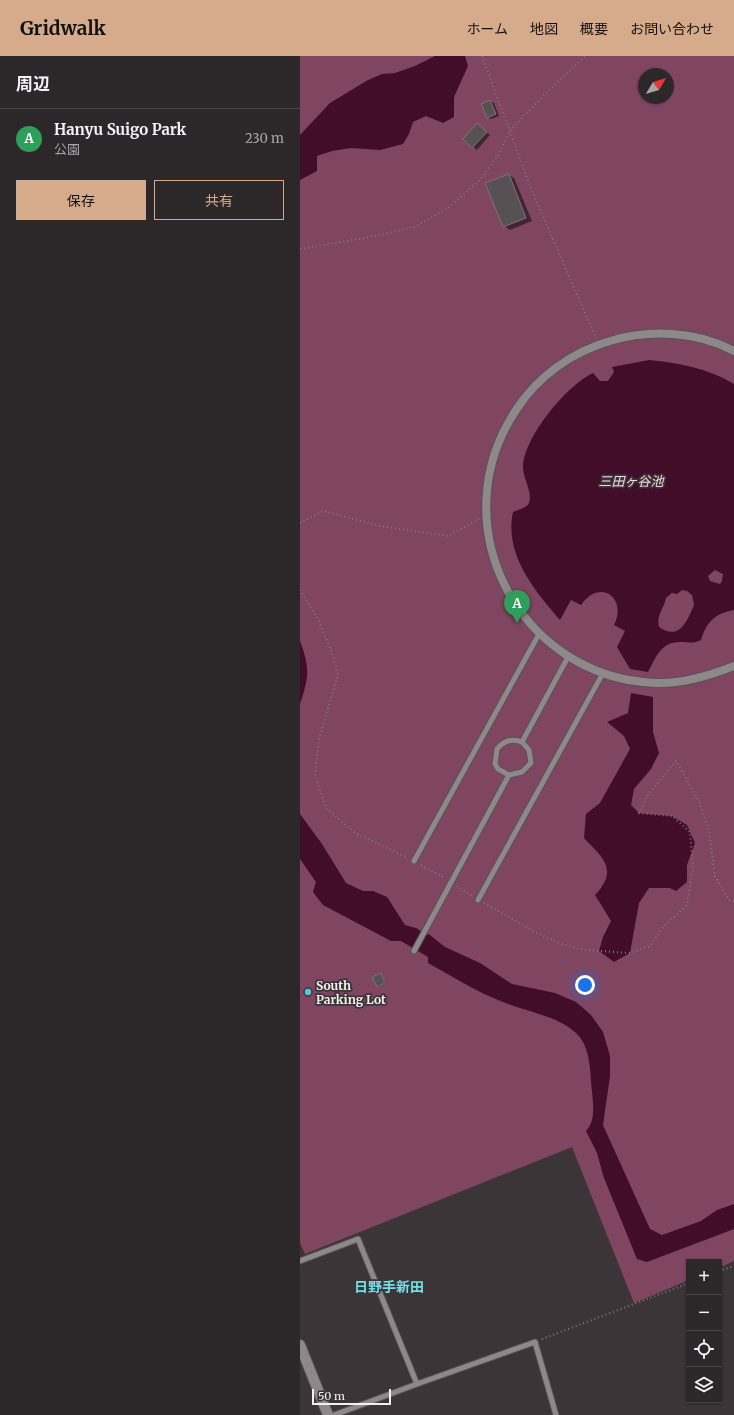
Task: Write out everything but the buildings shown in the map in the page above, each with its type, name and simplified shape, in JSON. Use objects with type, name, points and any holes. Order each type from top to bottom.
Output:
[{"type":"street","points":[[734,351],[710,341],[688,336],[643,334],[599,344],[576,354],[556,367],[537,383],[518,406],[497,444],[490,467],[486,491],[485,515],[489,542],[498,574],[507,592],[521,614],[539,634],[568,657],[603,673],[629,680],[663,682],[683,681],[709,676],[734,666]]},
{"type":"street","points":[[300,1345],[328,1415]]},
{"type":"lane","points":[[414,861],[539,634]]},
{"type":"lane","points":[[522,742],[568,657]]},
{"type":"lane","points":[[478,900],[603,673]]},
{"type":"lane","points":[[509,740],[522,742],[530,750],[531,763],[522,772],[509,775],[498,769],[495,764],[497,749],[509,740]]},
{"type":"lane","points":[[414,951],[509,775]]},
{"type":"lane","points":[[300,1261],[358,1239],[417,1384]]},
{"type":"lane","points":[[334,1415],[535,1342],[556,1415]]},
{"type":"path","points":[[482,56],[532,191],[599,344]]},
{"type":"path","points":[[300,249],[370,237],[415,227],[448,208],[480,180],[499,154],[510,132],[544,95],[585,56]]},
{"type":"path","points":[[300,523],[323,511],[380,526],[448,536],[485,515]]},
{"type":"path","points":[[300,590],[318,619],[332,652],[338,675],[319,739],[315,774],[326,808],[354,832],[414,861],[478,900],[535,932],[562,944],[585,950],[630,953],[650,946],[663,927],[687,905],[693,870],[690,832],[672,816],[639,813],[647,796],[676,761],[693,789],[709,830],[715,876],[729,900],[734,902]]},
{"type":"path","points":[[722,1270],[734,1266]]},
{"type":"path","points":[[535,1342],[686,1284]]},
{"type":"shaded area","points":[[300,56],[734,56],[734,1261],[722,1267],[722,1259],[686,1259],[686,1281],[634,1303],[572,1147],[305,1254],[300,1243]]},
{"type":"water","points":[[435,56],[465,56],[468,66],[454,97],[454,117],[443,123],[426,116],[413,122],[409,134],[403,144],[380,150],[351,148],[332,151],[317,156],[317,171],[300,180],[300,135],[330,103],[368,80],[382,74],[395,73],[415,66]]},
{"type":"water","name":"三田ヶ谷池","points":[[649,360],[671,363],[704,370],[724,378],[734,384],[734,610],[727,611],[712,620],[701,640],[673,643],[668,645],[660,651],[648,672],[630,669],[617,647],[625,631],[614,625],[617,615],[617,606],[610,594],[603,592],[596,593],[588,597],[581,605],[571,600],[560,620],[531,584],[523,570],[517,557],[511,527],[513,512],[522,509],[529,503],[530,494],[524,476],[523,467],[525,455],[539,427],[560,400],[583,379],[593,373],[600,381],[608,381],[614,372],[612,367]],"holes":[[[715,570],[723,574],[720,584],[710,581],[708,576]],[[682,590],[687,591],[692,595],[694,605],[681,628],[677,631],[666,631],[659,627],[659,615],[666,598],[672,593],[677,594]]]},
{"type":"water","points":[[300,641],[307,666],[307,679],[300,704]]},
{"type":"water","points":[[631,693],[653,697],[653,732],[659,753],[651,769],[634,789],[631,805],[639,813],[672,816],[687,825],[695,843],[687,865],[687,882],[676,891],[670,888],[649,888],[639,903],[630,953],[614,962],[599,951],[603,937],[611,921],[595,895],[606,878],[606,864],[584,838],[586,814],[600,803],[630,749],[624,736],[607,722],[628,713]]},
{"type":"water","points":[[300,814],[322,844],[346,883],[363,891],[373,891],[387,897],[405,925],[416,928],[430,935],[445,947],[480,963],[512,984],[555,993],[576,1002],[591,1015],[603,1032],[610,1056],[610,1076],[603,1125],[650,1229],[662,1235],[701,1221],[717,1210],[734,1204],[734,1229],[647,1262],[637,1259],[604,1178],[597,1153],[586,1131],[593,1117],[593,1102],[588,1054],[578,1035],[562,1023],[553,1019],[512,1006],[474,989],[428,963],[428,957],[401,941],[391,941],[323,905],[313,892],[316,882],[300,859]]},
{"type":"place","name":"Hanyu Suigo Park","points":[[517,623]]},
{"type":"place","name":"South Parking Lot","points":[[308,992]]},
{"type":"district","name":"日野手新田","points":[[389,1287]]}]
